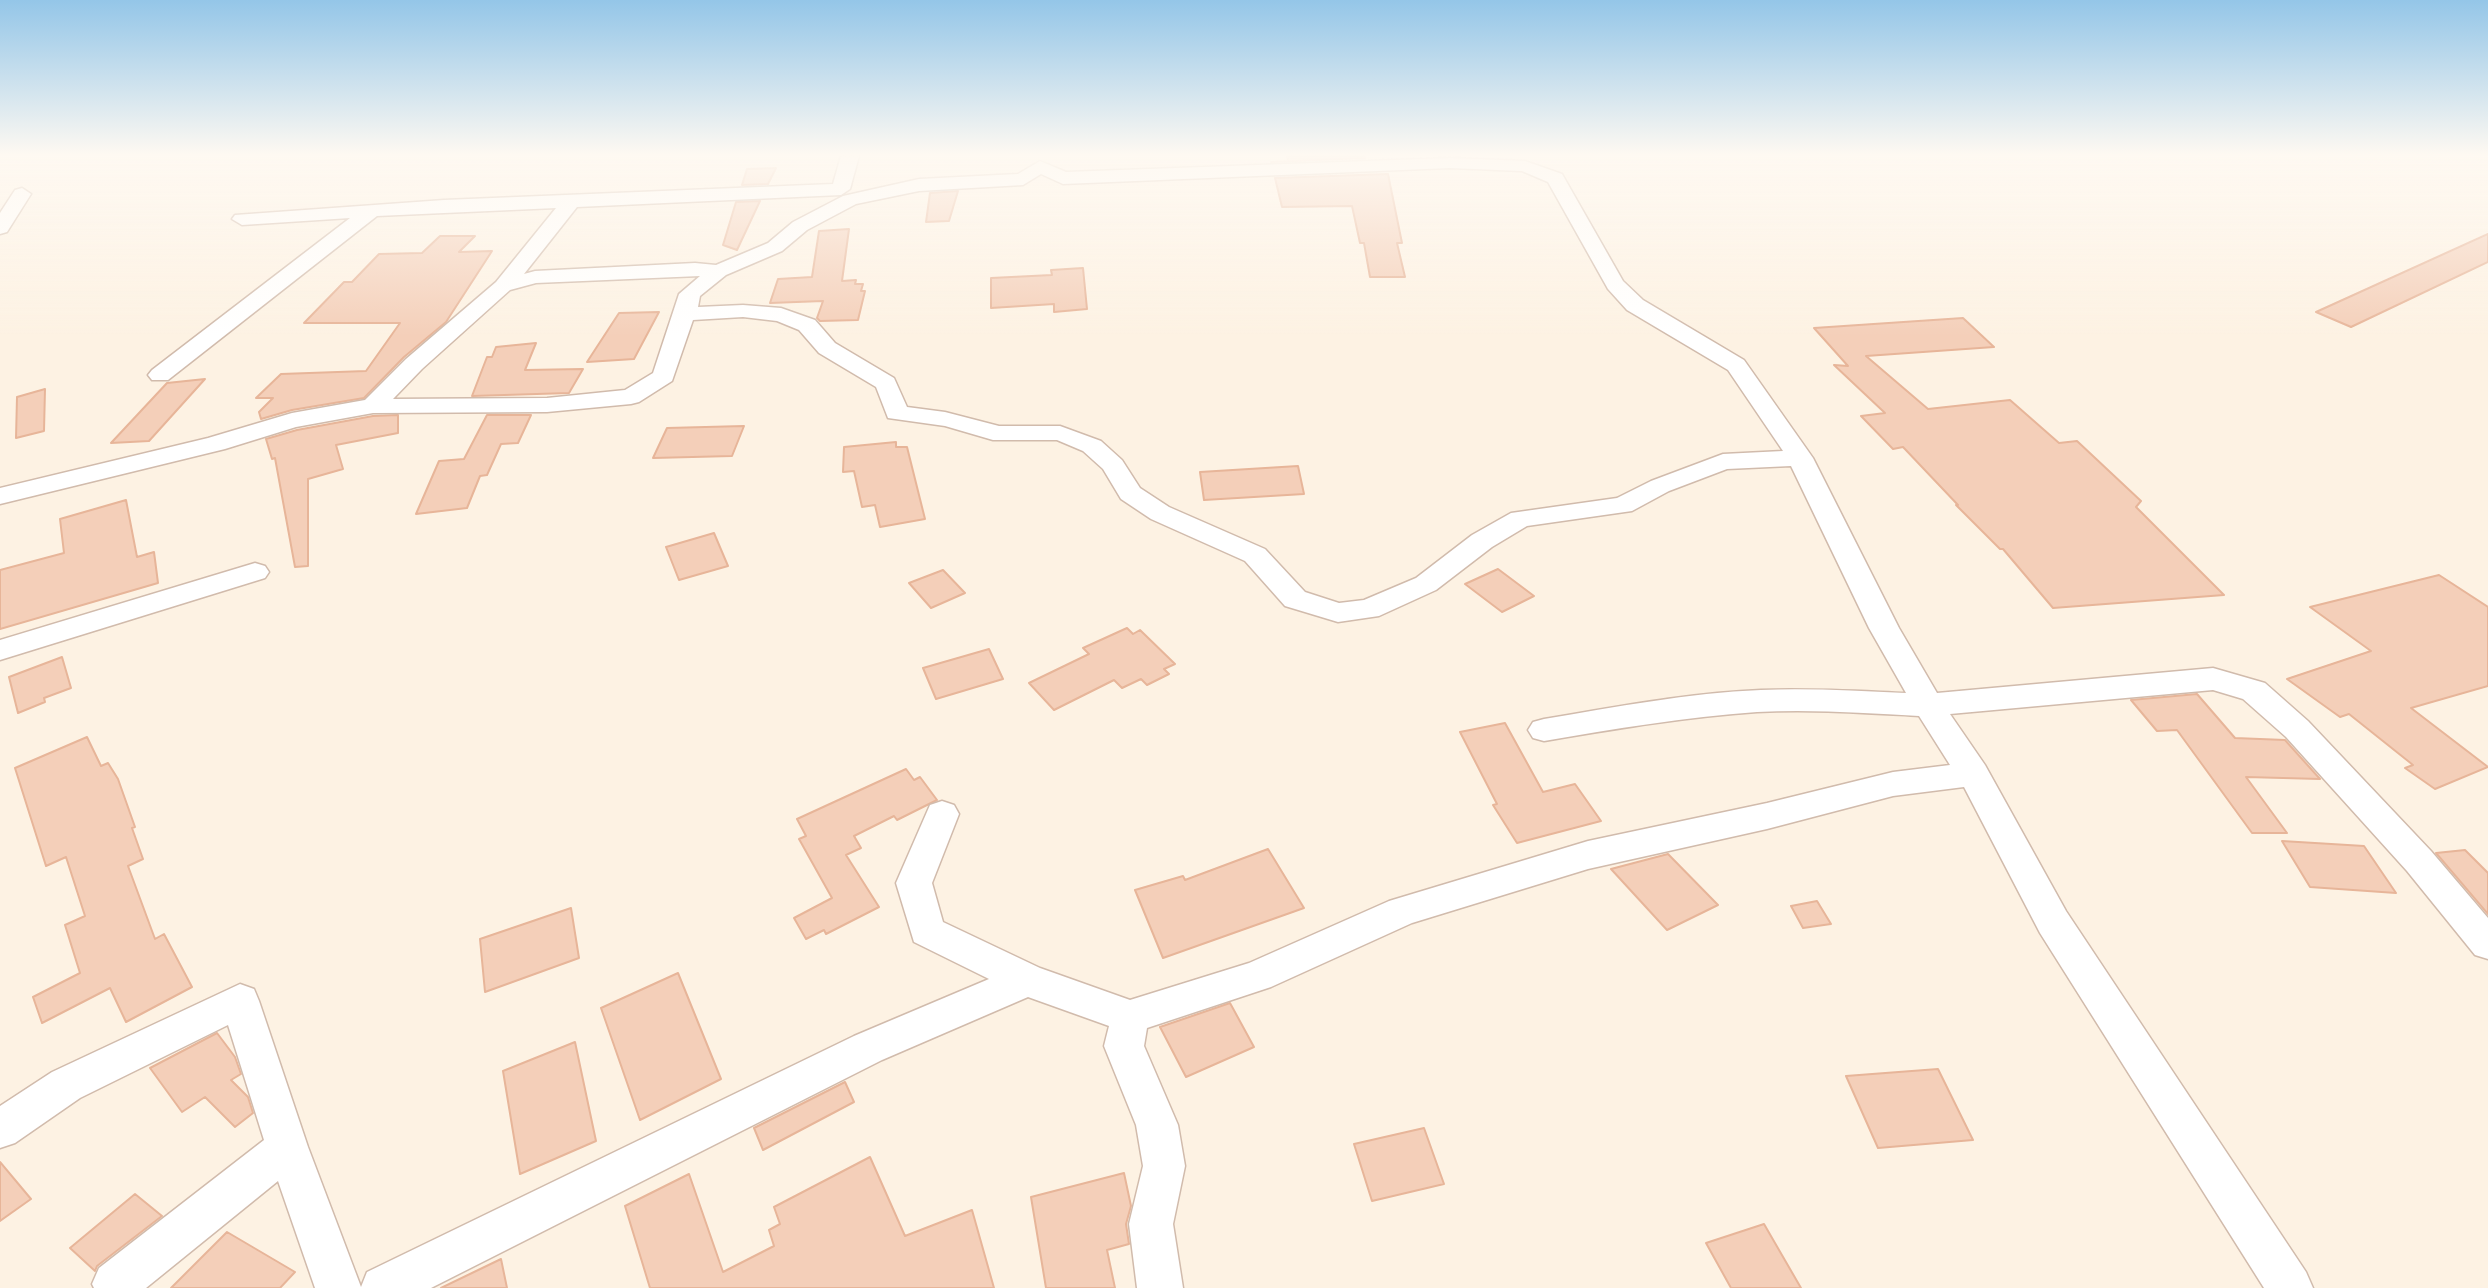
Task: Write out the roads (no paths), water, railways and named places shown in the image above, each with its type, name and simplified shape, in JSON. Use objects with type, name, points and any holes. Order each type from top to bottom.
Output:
[{"type":"street","points":[[242,219],[295,216]]},
{"type":"street","points":[[160,375],[365,216]]},
{"type":"street","points":[[373,406],[414,364],[503,285],[559,216]]},
{"type":"street","points":[[0,496],[216,444],[292,420],[373,406],[547,405],[631,397],[664,376],[690,293],[719,271],[775,247],[800,226],[819,216]]},
{"type":"street","points":[[1575,216],[1615,285],[1635,304],[1736,365],[1800,458],[1884,628],[1928,705],[1973,774],[2053,922],[2290,1288]]},
{"type":"street","points":[[503,285],[535,277],[695,269],[719,271]]},
{"type":"street","points":[[685,314],[781,314],[807,326],[827,348],[886,383],[897,413],[945,419],[988,429],[993,433],[1060,433],[1092,446],[1113,465],[1130,493],[1160,513],[1255,555],[1294,599],[1338,613],[1369,609],[1426,584],[1482,541],[1520,519],[1623,505],[1660,486],[1723,462],[1800,458]]},
{"type":"street","points":[[0,650],[255,572]]},
{"type":"street","points":[[1544,730],[1677,708],[1759,701],[1822,700],[1928,705],[2213,679],[2254,691],[2307,739],[2419,861],[2488,944]]},
{"type":"street","points":[[942,814],[914,883],[927,931],[1027,980],[1130,1017],[1258,976],[1402,911],[1588,855],[1766,816],[1893,784],[1973,774]]},
{"type":"street","points":[[383,1288],[868,1048],[1027,980]]},
{"type":"street","points":[[0,1129],[66,1085],[240,1001],[287,1147],[338,1288]]},
{"type":"street","points":[[1130,1017],[1124,1046],[1157,1125],[1164,1166],[1152,1224],[1160,1288]]},
{"type":"street","points":[[115,1284],[287,1147]]}]
